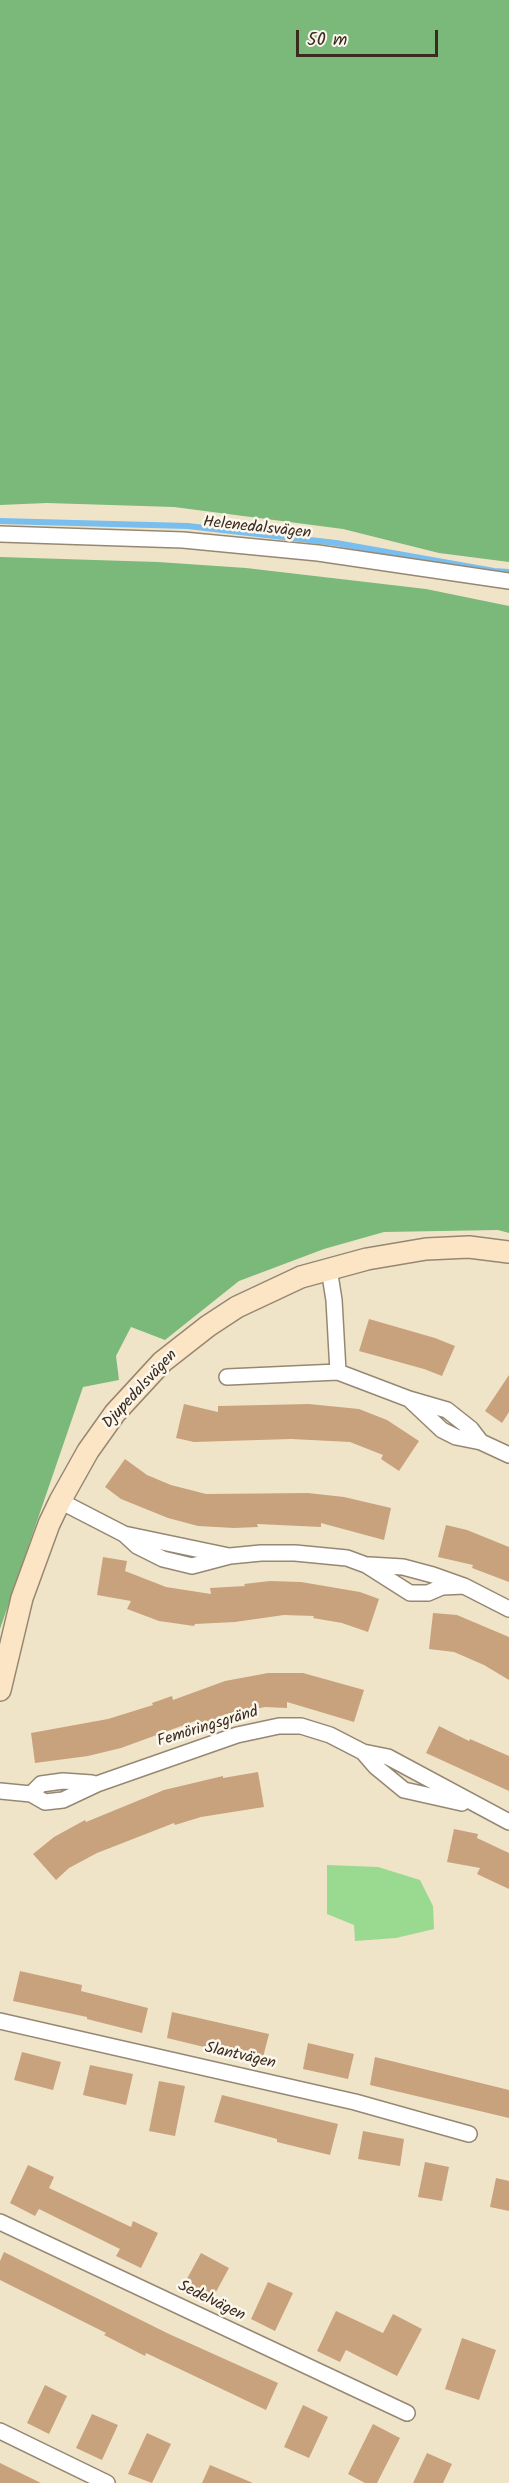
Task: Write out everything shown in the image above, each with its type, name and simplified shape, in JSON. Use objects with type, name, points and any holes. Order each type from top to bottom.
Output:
[{"type":"street","name":"Helenedalsvägen","points":[[0,534],[183,540],[318,553],[509,581]]},
{"type":"street","name":"Djupedalsvägen","points":[[0,1690],[22,1598],[49,1524],[60,1501],[88,1451],[115,1413],[162,1362],[208,1326],[237,1307],[301,1277],[368,1259],[426,1249],[469,1247],[509,1252]]},
{"type":"street","points":[[328,1269],[334,1300],[338,1372]]},
{"type":"street","points":[[226,1377],[338,1372],[409,1399],[447,1410],[471,1429],[482,1442],[509,1455]]},
{"type":"street","points":[[60,1501],[124,1534],[230,1556],[295,1553],[347,1558],[366,1565],[410,1593],[428,1593],[442,1587],[464,1586]]},
{"type":"street","points":[[366,1565],[403,1567],[464,1586],[509,1609]]},
{"type":"street","name":"Femöringsgränd","points":[[0,1791],[31,1794],[41,1784],[63,1781],[97,1784],[237,1735],[279,1726],[301,1726],[330,1735],[363,1752],[388,1757],[509,1822]]},
{"type":"street","name":"Femöringsgränd","points":[[363,1752],[376,1767],[404,1790],[477,1806]]},
{"type":"street","name":"Slantvägen","points":[[0,2021],[355,2102],[469,2134]]},
{"type":"street","name":"Sedelvägen","points":[[0,2222],[407,2413]]},
{"type":"street","points":[[0,2431],[107,2483]]},
{"type":"green space","points":[[0,0],[509,0],[509,562],[439,553],[343,529],[174,507],[47,503],[0,505]]},
{"type":"green space","points":[[0,557],[158,562],[246,568],[426,589],[509,606],[509,1233],[498,1230],[384,1232],[324,1249],[239,1281],[165,1340],[131,1327],[116,1356],[119,1380],[83,1387],[0,1629]]},
{"type":"green space","points":[[327,1865],[378,1867],[420,1880],[433,1906],[434,1929],[396,1938],[355,1941],[354,1925],[327,1914]]},
{"type":"building","points":[[369,1319],[455,1346],[442,1376],[359,1351]]},
{"type":"building","points":[[509,1375],[509,1412],[502,1423],[485,1411]]},
{"type":"building","points":[[184,1404],[218,1412],[218,1406],[309,1404],[359,1409],[387,1420],[419,1441],[399,1471],[381,1459],[383,1455],[350,1442],[291,1439],[194,1442],[176,1438]]},
{"type":"building","points":[[125,1459],[147,1475],[171,1485],[206,1494],[308,1493],[344,1497],[391,1508],[384,1540],[321,1523],[321,1527],[257,1524],[258,1527],[234,1528],[198,1526],[168,1518],[121,1499],[105,1487]]},
{"type":"building","points":[[446,1525],[467,1530],[509,1547],[509,1582],[472,1568],[473,1565],[438,1557]]},
{"type":"building","points":[[103,1557],[127,1561],[125,1571],[166,1587],[211,1594],[210,1588],[245,1586],[244,1584],[270,1581],[301,1582],[360,1592],[379,1599],[368,1632],[342,1623],[313,1618],[314,1616],[284,1615],[235,1622],[195,1624],[194,1626],[159,1621],[127,1609],[131,1601],[97,1595]]},
{"type":"building","points":[[433,1613],[457,1615],[509,1637],[509,1680],[484,1665],[454,1652],[429,1649]]},
{"type":"building","points":[[268,1673],[303,1673],[364,1690],[354,1722],[287,1702],[287,1708],[265,1707],[220,1716],[221,1718],[200,1725],[198,1720],[121,1748],[88,1756],[35,1763],[31,1733],[108,1719],[153,1705],[152,1703],[172,1696],[173,1700],[225,1681]]},
{"type":"building","points":[[439,1726],[469,1741],[470,1739],[509,1756],[509,1791],[426,1753]]},
{"type":"building","points":[[258,1772],[264,1807],[201,1817],[175,1825],[174,1823],[97,1853],[69,1868],[56,1880],[33,1854],[54,1837],[85,1820],[86,1822],[164,1790],[223,1776],[223,1778]]},
{"type":"building","points":[[454,1829],[478,1834],[477,1838],[509,1853],[509,1889],[477,1874],[480,1868],[447,1862]]},
{"type":"building","points":[[20,1971],[82,1985],[81,1991],[148,2008],[142,2033],[87,2019],[87,2017],[13,2001]]},
{"type":"building","points":[[172,2012],[269,2034],[262,2061],[167,2038]]},
{"type":"building","points":[[308,2043],[354,2054],[348,2079],[303,2069]]},
{"type":"building","points":[[22,2052],[61,2062],[53,2090],[14,2080]]},
{"type":"building","points":[[375,2057],[509,2090],[509,2118],[370,2085]]},
{"type":"building","points":[[90,2065],[133,2074],[126,2105],[83,2095]]},
{"type":"building","points":[[159,2081],[185,2086],[175,2136],[149,2131]]},
{"type":"building","points":[[222,2095],[338,2124],[330,2155],[277,2142],[277,2139],[214,2122]]},
{"type":"building","points":[[363,2131],[404,2139],[400,2166],[358,2159]]},
{"type":"building","points":[[425,2162],[449,2167],[442,2201],[418,2197]]},
{"type":"building","points":[[28,2165],[54,2177],[49,2188],[131,2227],[133,2221],[158,2233],[141,2268],[116,2256],[120,2249],[39,2209],[35,2216],[10,2203]]},
{"type":"building","points":[[496,2178],[509,2181],[509,2211],[490,2207]]},
{"type":"building","points":[[4,2252],[169,2334],[278,2383],[266,2410],[146,2353],[145,2356],[104,2335],[106,2333],[0,2280],[0,2261]]},
{"type":"building","points":[[201,2253],[229,2268],[211,2301],[183,2286]]},
{"type":"building","points":[[268,2282],[293,2293],[275,2331],[251,2319]]},
{"type":"building","points":[[336,2311],[383,2333],[393,2314],[422,2329],[397,2376],[346,2350],[340,2362],[317,2351]]},
{"type":"building","points":[[462,2338],[496,2350],[479,2400],[445,2389]]},
{"type":"building","points":[[45,2385],[67,2396],[49,2434],[27,2423]]},
{"type":"building","points":[[303,2405],[328,2417],[309,2458],[284,2447]]},
{"type":"building","points":[[92,2414],[118,2425],[102,2460],[76,2448]]},
{"type":"building","points":[[373,2424],[400,2438],[377,2483],[365,2483],[348,2474]]},
{"type":"building","points":[[147,2433],[171,2444],[152,2483],[128,2474]]},
{"type":"building","points":[[427,2453],[452,2464],[443,2483],[413,2483]]},
{"type":"building","points":[[0,2463],[41,2483],[0,2483]]},
{"type":"building","points":[[210,2465],[253,2483],[202,2483]]},
{"type":"waterway","points":[[0,521],[188,526],[336,543],[509,572]]}]
